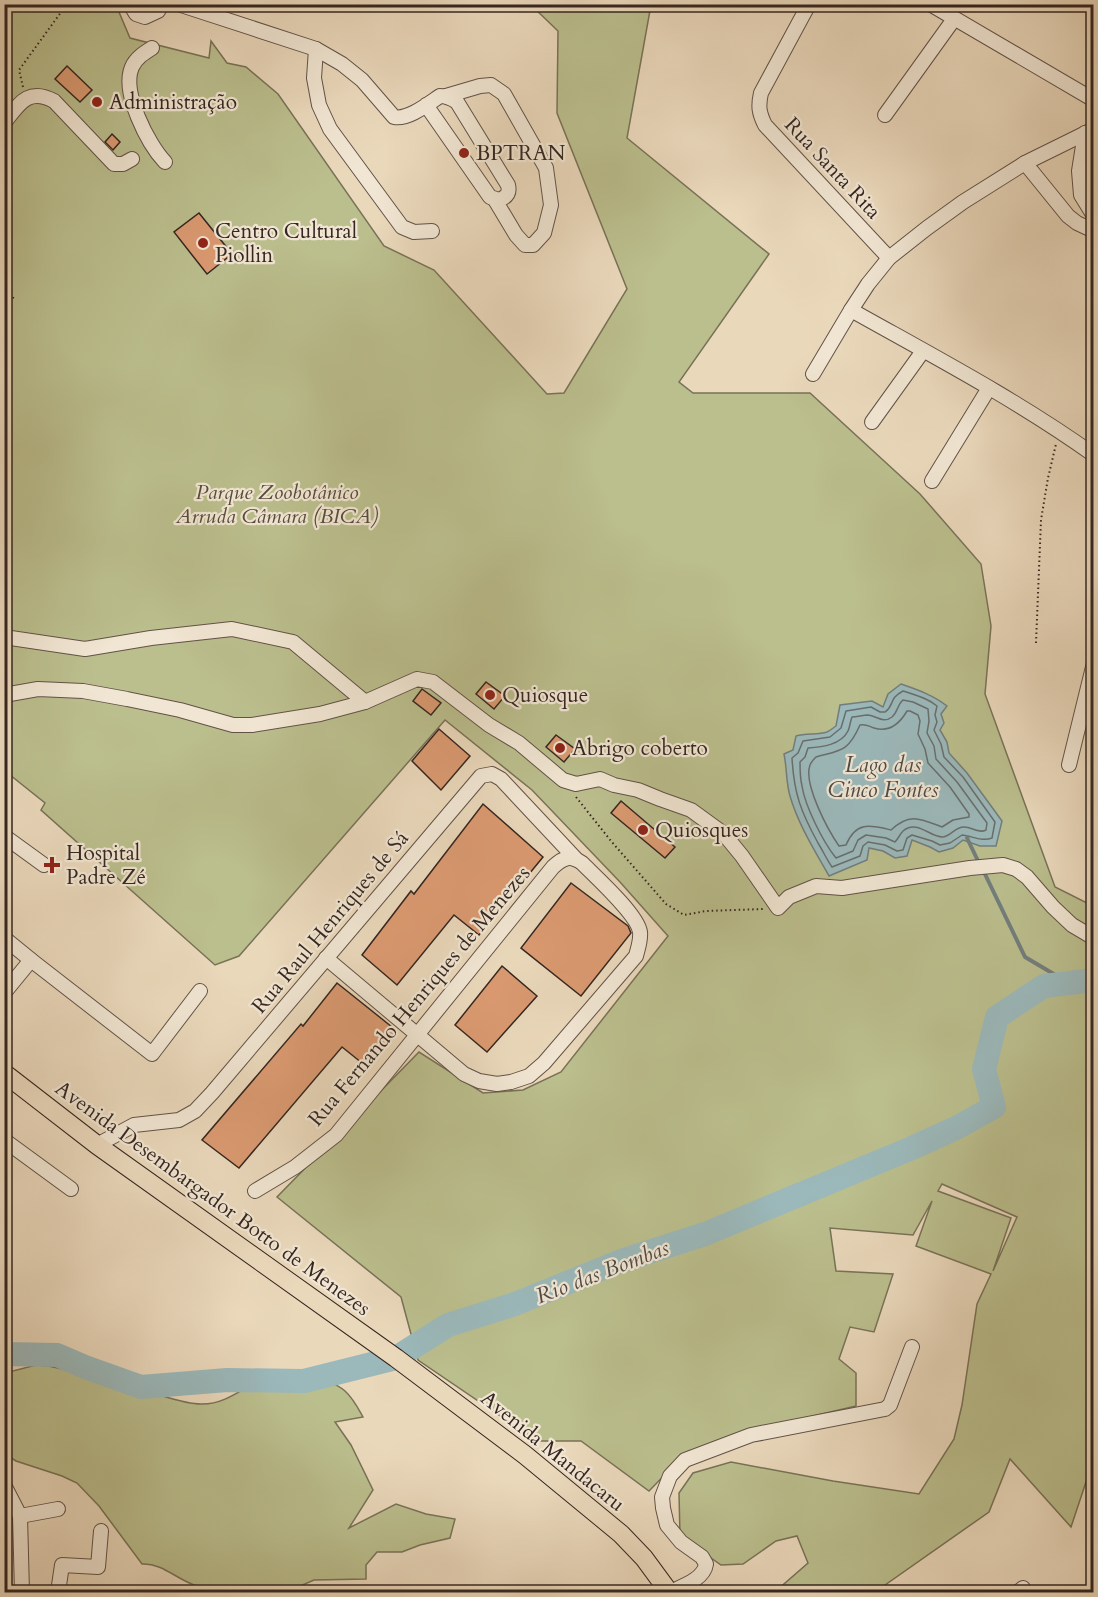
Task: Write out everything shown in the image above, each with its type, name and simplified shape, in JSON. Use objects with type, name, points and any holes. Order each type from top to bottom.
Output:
[{"type":"main road","name":"Avenida Desembargador Botto de Menezes","points":[[4,1073],[97,1145],[396,1358]]},
{"type":"main road","name":"Avenida Mandacaru","points":[[396,1358],[525,1455],[621,1534],[644,1558],[670,1593]]},
{"type":"street","points":[[130,4],[136,14],[145,17],[158,10],[162,4]]},
{"type":"street","points":[[178,4],[316,49],[342,64],[362,80],[394,117],[406,117],[440,96],[491,85],[504,94],[546,168],[551,205],[544,233],[533,245],[525,245],[516,235],[495,200],[484,189],[426,105]]},
{"type":"street","name":"Rua Santa Rita","points":[[809,4],[760,93],[758,105],[760,115],[765,125],[889,258]]},
{"type":"street","points":[[930,4],[1094,100]]},
{"type":"street","points":[[885,116],[954,19]]},
{"type":"street","points":[[152,48],[136,60],[128,79],[134,108],[152,145],[165,162]]},
{"type":"street","points":[[316,49],[315,78],[319,105],[330,129],[402,227],[414,232],[432,231]]},
{"type":"street","points":[[4,123],[26,98],[35,95],[44,96],[54,101],[114,164],[123,164],[132,159]]},
{"type":"street","points":[[446,96],[457,102],[508,185],[509,190],[505,197],[495,200]]},
{"type":"street","points":[[813,374],[850,310],[889,258],[963,202],[1025,163],[1089,131]]},
{"type":"street","points":[[1089,131],[1078,171],[1081,195],[1094,216]]},
{"type":"street","points":[[1025,163],[1068,216],[1094,231]]},
{"type":"street","points":[[850,310],[989,388],[1059,430],[1094,455]]},
{"type":"street","points":[[872,422],[923,351]]},
{"type":"street","points":[[932,481],[989,388]]},
{"type":"street","points":[[4,637],[85,649],[152,638],[232,629],[293,642],[365,702]]},
{"type":"street","points":[[1069,765],[1094,663]]},
{"type":"street","points":[[4,694],[38,689],[83,692],[159,706],[233,725],[252,725],[320,714],[365,702],[417,679],[433,682],[489,724],[519,743],[563,780],[576,784],[600,780],[638,790],[691,810],[724,834],[778,908],[789,897],[816,886],[842,888],[990,865],[1003,865],[1016,869],[1026,877],[1072,925],[1094,938]]},
{"type":"street","name":"Rua Raul Henriques de Sá","points":[[97,1145],[134,1125],[179,1120],[195,1111],[482,776],[492,774],[501,779],[575,858]]},
{"type":"street","points":[[4,836],[44,865]]},
{"type":"street","name":"Rua Fernando Henriques de Menezes","points":[[255,1191],[295,1167],[336,1135],[553,867],[567,858],[575,858]]},
{"type":"street","points":[[326,958],[464,1074],[479,1081],[497,1084],[530,1076],[544,1063],[636,956],[640,943],[639,927],[632,916],[575,858]]},
{"type":"street","points":[[4,938],[152,1054],[200,991]]},
{"type":"street","points":[[4,993],[31,960]]},
{"type":"street","points":[[4,1140],[71,1189]]},
{"type":"street","points":[[670,1593],[700,1576],[706,1564],[702,1557],[681,1542],[667,1525],[662,1497],[670,1476],[686,1460],[751,1435],[885,1409],[891,1405],[912,1347]]},
{"type":"street","points":[[4,1485],[20,1516],[22,1593]]},
{"type":"street","points":[[20,1516],[58,1509]]},
{"type":"street","points":[[58,1593],[62,1565],[98,1568],[101,1531]]},
{"type":"path","points":[[26,98],[19,70],[68,4]]},
{"type":"path","points":[[4,287],[15,300]]},
{"type":"path","points":[[1036,643],[1041,519],[1059,430]]},
{"type":"path","points":[[563,780],[611,841],[666,904],[684,915],[706,911],[778,908]]},
{"type":"green space","name":"Parque Zoobotânico Arruda Câmara (BICA)","points":[[4,5],[116,5],[130,38],[209,58],[211,41],[227,63],[246,67],[278,94],[384,246],[434,270],[547,394],[564,393],[627,289],[557,113],[558,31],[531,5],[651,5],[627,138],[769,254],[679,382],[693,393],[810,393],[920,494],[981,564],[991,626],[985,694],[1055,887],[1093,906],[1094,1458],[1071,1527],[1010,1459],[989,1512],[875,1592],[761,1592],[777,1590],[808,1563],[797,1536],[776,1541],[743,1564],[721,1565],[680,1536],[679,1493],[693,1473],[731,1462],[919,1494],[954,1439],[962,1405],[977,1304],[991,1274],[916,1246],[932,1201],[913,1235],[830,1228],[836,1271],[893,1274],[874,1332],[850,1327],[839,1359],[856,1373],[856,1406],[749,1431],[687,1452],[649,1491],[581,1441],[537,1441],[418,1360],[401,1297],[277,1197],[419,1052],[483,1093],[523,1090],[561,1072],[668,936],[532,790],[445,720],[239,956],[215,965],[41,810],[45,803],[5,771]],"holes":[[[942,1184],[1017,1217],[993,1271],[1011,1218],[938,1191]]]},
{"type":"green space","points":[[36,1365],[65,1370],[111,1384],[195,1404],[215,1403],[275,1373],[303,1372],[325,1380],[348,1394],[363,1417],[335,1422],[351,1445],[373,1490],[349,1528],[396,1504],[426,1514],[455,1519],[450,1538],[402,1552],[377,1552],[366,1565],[366,1579],[314,1580],[300,1586],[298,1592],[247,1593],[209,1589],[190,1583],[157,1566],[142,1564],[99,1506],[77,1483],[16,1461],[5,1454],[5,1373]]},
{"type":"water","name":"Lago das Cinco Fontes","points":[[901,684],[931,696],[947,706],[941,714],[944,723],[940,730],[947,742],[949,753],[967,773],[1002,821],[996,846],[980,846],[963,840],[953,848],[939,852],[912,840],[907,856],[895,858],[883,851],[869,848],[867,860],[829,876],[793,806],[784,754],[793,750],[796,736],[823,733],[836,726],[840,705],[872,701],[883,707],[888,694]]},
{"type":"building","name":"Administração","points":[[67,66],[92,90],[80,102],[55,79]]},
{"type":"building","name":"Administração","points":[[112,134],[120,142],[113,150],[105,142]]},
{"type":"building","name":"Centro Cultural Piollin","points":[[199,213],[232,254],[207,274],[174,232]]},
{"type":"building","name":"Quiosque","points":[[486,682],[505,696],[494,709],[476,694]]},
{"type":"building","points":[[422,689],[441,703],[431,715],[413,701]]},
{"type":"building","points":[[439,729],[470,756],[441,790],[412,761]]},
{"type":"building","name":"Abrigo coberto","points":[[556,735],[575,749],[564,762],[546,747]]},
{"type":"building","name":"Quiosques","points":[[621,801],[675,847],[665,858],[611,813]]},
{"type":"building","points":[[483,804],[543,857],[479,935],[454,915],[397,985],[362,955],[411,891],[414,894]]},
{"type":"building","points":[[571,883],[628,926],[631,933],[581,996],[521,948]]},
{"type":"building","points":[[502,966],[537,996],[487,1052],[455,1025]]},
{"type":"building","points":[[337,983],[397,1031],[367,1067],[342,1047],[239,1168],[202,1140],[301,1024],[303,1026]]},
{"type":"waterway","points":[[967,838],[979,863]]},
{"type":"waterway","points":[[983,870],[1025,957],[1069,983]]},
{"type":"waterway","name":"Rio das Bombas","points":[[4,1354],[57,1355],[141,1387],[227,1380],[304,1381],[396,1358],[448,1325],[515,1304],[621,1261],[705,1234],[956,1128],[994,1107],[984,1069],[997,1017],[1044,986],[1094,980]]},
{"type":"place","name":"Administração","points":[[97,102]]},
{"type":"place","name":"BPTRAN","points":[[464,153]]},
{"type":"place","name":"Centro Cultural Piollin","points":[[203,243]]},
{"type":"place","name":"Quiosque","points":[[490,695]]},
{"type":"place","name":"Abrigo coberto","points":[[560,748]]},
{"type":"place","name":"Quiosques","points":[[643,830]]},
{"type":"place","name":"Hospital Padre Zé","points":[[52,865]]}]
